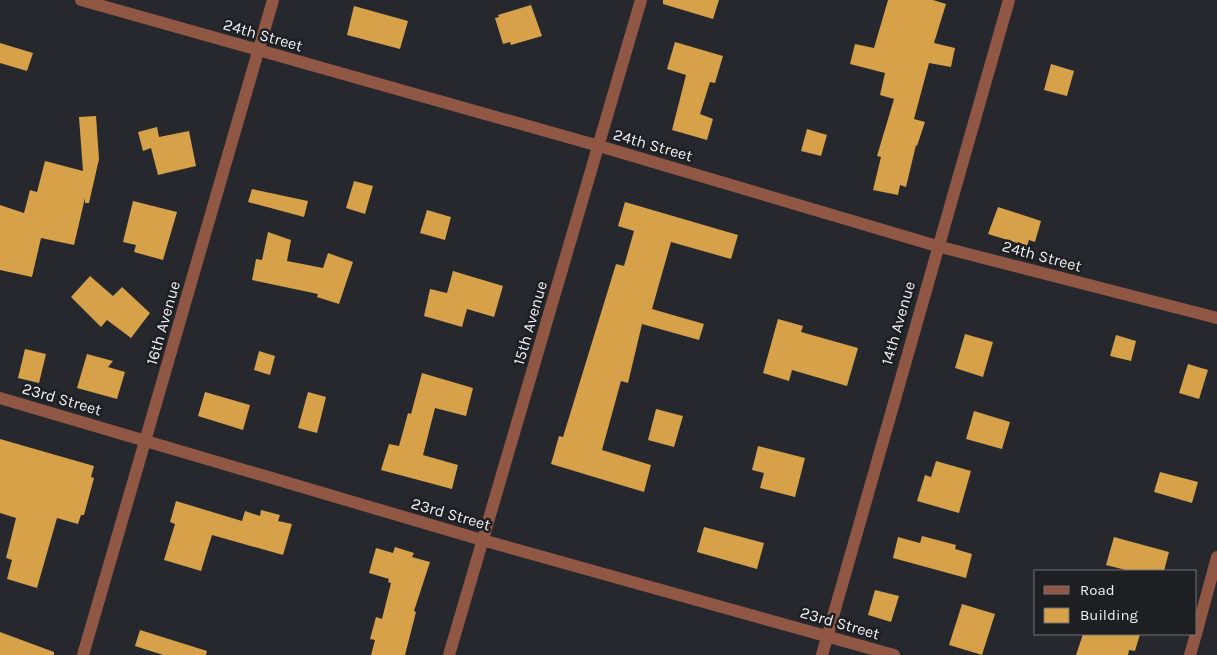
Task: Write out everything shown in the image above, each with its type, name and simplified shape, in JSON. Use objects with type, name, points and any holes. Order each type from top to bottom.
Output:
[{"type":"street","name":"24th Street","points":[[82,0],[599,146],[937,246],[1217,318]]},
{"type":"street","name":"16th Avenue","points":[[83,655],[147,440],[273,0]]},
{"type":"street","name":"15th Avenue","points":[[449,655],[641,0]]},
{"type":"street","name":"14th Avenue","points":[[822,655],[1008,0]]},
{"type":"street","name":"23rd Street","points":[[0,398],[482,540],[894,655]]},
{"type":"street","points":[[1197,630],[1217,557]]},
{"type":"street","points":[[1190,655],[1196,635]]},
{"type":"building","points":[[663,0],[719,0],[713,19],[663,4]]},
{"type":"building","points":[[888,0],[933,0],[946,4],[934,43],[955,48],[951,67],[929,63],[914,119],[925,122],[916,145],[906,187],[900,185],[898,195],[873,190],[881,157],[877,156],[894,99],[880,95],[885,73],[850,64],[855,44],[874,48]]},
{"type":"building","points":[[531,5],[542,36],[511,45],[510,42],[503,44],[495,18],[499,17],[498,15]]},
{"type":"building","points":[[354,6],[408,21],[400,49],[347,35]]},
{"type":"building","points":[[675,42],[723,56],[715,83],[710,82],[700,114],[713,119],[707,140],[672,130],[686,75],[667,69]]},
{"type":"building","points":[[0,43],[33,53],[27,71],[0,63]]},
{"type":"building","points":[[1051,64],[1074,71],[1067,96],[1044,90]]},
{"type":"building","points":[[96,116],[99,159],[89,203],[85,203],[85,198],[74,245],[41,238],[32,277],[0,270],[0,205],[24,213],[30,190],[37,192],[45,161],[83,171],[79,117]]},
{"type":"building","points":[[157,127],[159,137],[189,131],[196,166],[158,175],[151,148],[143,151],[138,132]]},
{"type":"building","points":[[807,129],[827,135],[821,156],[801,151]]},
{"type":"building","points":[[354,181],[373,186],[365,214],[346,208]]},
{"type":"building","points":[[252,189],[308,201],[304,217],[248,202]]},
{"type":"building","points":[[133,201],[177,212],[163,260],[134,252],[136,245],[123,242]]},
{"type":"building","points":[[625,202],[738,235],[731,259],[671,242],[652,309],[704,324],[699,340],[642,324],[628,383],[621,381],[602,450],[651,465],[644,492],[551,464],[559,436],[563,437],[616,264],[624,266],[634,231],[618,226]]},
{"type":"building","points":[[998,207],[1041,221],[1035,242],[1029,240],[1027,246],[988,234]]},
{"type":"building","points":[[427,210],[451,217],[445,240],[420,233]]},
{"type":"building","points":[[268,232],[291,240],[287,261],[323,268],[328,253],[353,262],[339,304],[317,297],[318,294],[252,280],[256,259],[262,260]]},
{"type":"building","points":[[453,271],[503,286],[494,317],[467,309],[462,327],[424,316],[430,289],[447,293]]},
{"type":"building","points":[[90,276],[113,296],[122,287],[150,313],[131,338],[107,320],[101,327],[71,297]]},
{"type":"building","points":[[778,319],[803,326],[801,332],[858,348],[847,386],[792,370],[789,381],[763,373]]},
{"type":"building","points":[[965,334],[993,342],[983,377],[955,368]]},
{"type":"building","points":[[1116,335],[1136,341],[1131,361],[1110,356]]},
{"type":"building","points":[[25,349],[46,354],[39,383],[18,378]]},
{"type":"building","points":[[259,351],[275,356],[270,375],[254,370]]},
{"type":"building","points":[[87,354],[113,361],[108,367],[125,372],[117,399],[77,388]]},
{"type":"building","points":[[1188,364],[1208,370],[1199,399],[1179,393]]},
{"type":"building","points":[[422,373],[473,388],[466,416],[435,408],[423,455],[458,465],[452,489],[381,470],[389,444],[399,446],[408,413],[411,414]]},
{"type":"building","points":[[205,392],[250,405],[243,430],[198,416]]},
{"type":"building","points":[[308,392],[326,397],[317,433],[298,428]]},
{"type":"building","points":[[656,409],[683,416],[674,447],[648,440]]},
{"type":"building","points":[[974,411],[1010,422],[1002,449],[966,439]]},
{"type":"building","points":[[0,439],[94,466],[91,477],[94,478],[84,515],[81,515],[78,524],[57,518],[37,588],[7,579],[12,560],[6,558],[16,518],[0,513]]},
{"type":"building","points":[[758,446],[805,458],[795,497],[760,488],[764,473],[752,470]]},
{"type":"building","points":[[936,461],[971,471],[959,513],[917,501],[925,475],[931,477]]},
{"type":"building","points":[[1160,472],[1198,482],[1192,503],[1154,492]]},
{"type":"building","points":[[176,501],[242,521],[245,511],[260,516],[261,510],[280,515],[278,521],[292,524],[283,555],[212,535],[201,571],[164,560],[175,524],[170,522]]},
{"type":"building","points":[[704,527],[764,543],[757,569],[697,552]]},
{"type":"building","points":[[922,536],[956,545],[955,549],[972,554],[966,578],[893,558],[898,537],[920,543]]},
{"type":"building","points":[[1114,537],[1169,552],[1164,570],[1126,570],[1106,565]]},
{"type":"building","points":[[395,547],[414,553],[412,557],[430,562],[414,611],[416,612],[405,655],[371,655],[375,640],[370,639],[376,617],[382,619],[391,583],[388,582],[389,579],[369,573],[376,548],[393,553]]},
{"type":"building","points":[[875,590],[899,596],[891,622],[868,615]]},
{"type":"building","points":[[962,604],[995,614],[982,655],[949,645]]},
{"type":"building","points":[[140,630],[207,651],[206,655],[163,655],[135,646]]},
{"type":"building","points":[[0,632],[54,652],[54,655],[0,655]]},
{"type":"building","points":[[1083,635],[1140,635],[1135,651],[1129,650],[1128,655],[1076,655]]}]
